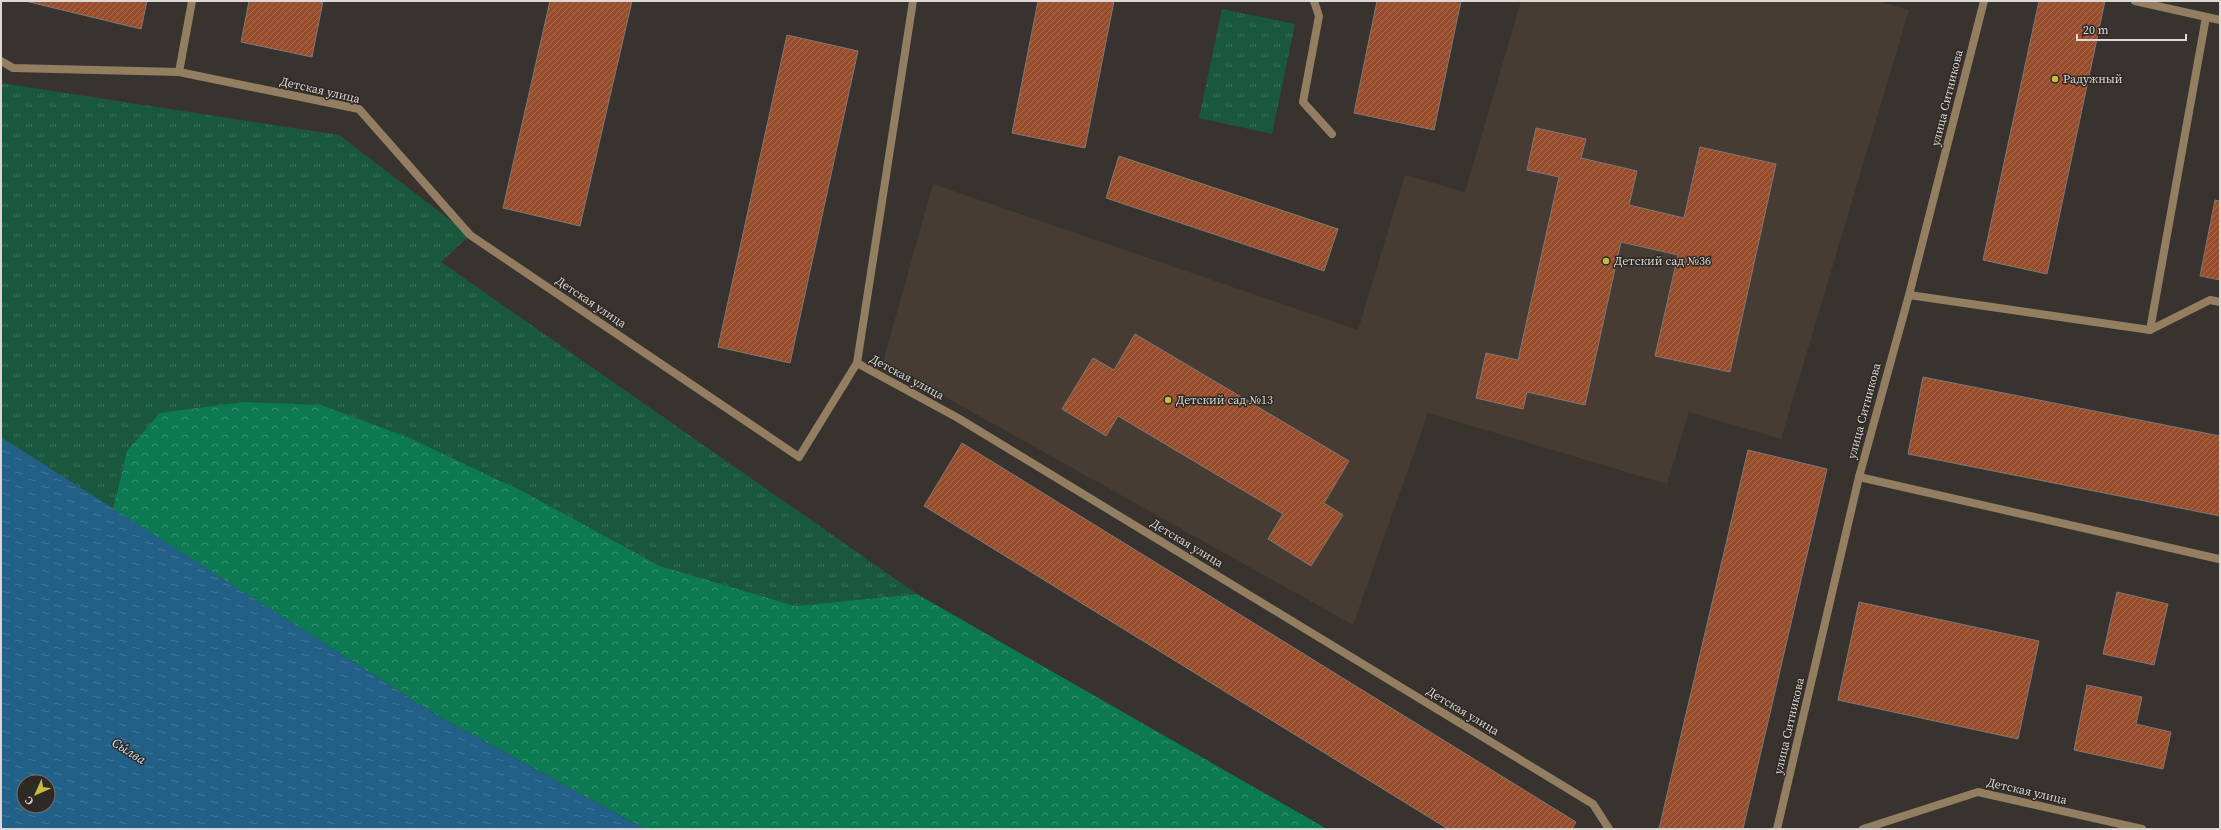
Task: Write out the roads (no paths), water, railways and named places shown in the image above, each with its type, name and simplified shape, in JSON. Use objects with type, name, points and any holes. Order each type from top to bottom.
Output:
[{"type":"street","points":[[1,61],[13,68],[179,72],[192,1]]},
{"type":"street","points":[[857,363],[913,1]]},
{"type":"street","points":[[1314,1],[1319,16],[1303,102],[1332,134]]},
{"type":"street","name":"улица Ситникова","points":[[1777,829],[1859,477],[1909,295],[1984,1]]},
{"type":"street","points":[[2135,1],[2220,20]]},
{"type":"street","points":[[2150,330],[2206,17]]},
{"type":"street","name":"Детская улица","points":[[179,72],[359,109],[470,235],[799,457],[857,363],[965,422],[1593,804],[1609,829]]},
{"type":"street","points":[[1909,295],[2150,330],[2210,300],[2220,302]]},
{"type":"street","points":[[1859,477],[2219,559]]},
{"type":"street","name":"Детская улица","points":[[1863,829],[1978,792],[2142,829]]},
{"type":"water","name":"Сы́лва","points":[[1,437],[438,716],[645,829],[1,829]]},
{"type":"place","name":"Радужный","points":[[2055,79]]},
{"type":"place","name":"Детский сад №36","points":[[1606,261]]},
{"type":"place","name":"Детский сад №13","points":[[1168,400]]}]
